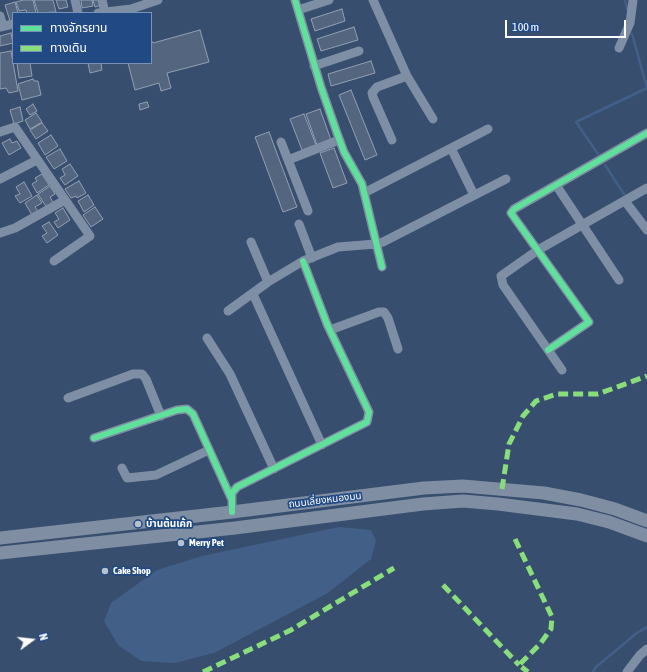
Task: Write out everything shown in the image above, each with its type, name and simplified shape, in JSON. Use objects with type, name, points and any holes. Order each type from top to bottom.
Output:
[{"type":"highway","name":"ถนนเลี่ยงหนองมน","points":[[0,538],[232,506],[424,488],[463,486],[544,493],[581,500],[615,509],[647,521]]},
{"type":"highway","name":"ถนนเลี่ยงหนองมน","points":[[0,553],[235,528],[422,504],[464,502],[498,504],[577,514],[609,522],[647,536]]},
{"type":"street","points":[[75,0],[78,12]]},
{"type":"street","points":[[102,0],[105,12]]},
{"type":"street","points":[[112,12],[131,9],[158,0]]},
{"type":"street","points":[[295,0],[314,66],[339,140],[362,184],[382,267]]},
{"type":"street","points":[[298,10],[329,0]]},
{"type":"street","points":[[373,0],[407,76],[433,119]]},
{"type":"street","points":[[619,48],[630,23],[633,0]]},
{"type":"street","points":[[0,16],[1,26],[12,24]]},
{"type":"street","points":[[314,66],[359,51]]},
{"type":"street","points":[[392,140],[372,92],[377,87],[407,76]]},
{"type":"street","points":[[0,132],[15,127],[90,236],[54,261]]},
{"type":"street","points":[[364,193],[488,129]]},
{"type":"street","points":[[548,350],[589,322],[512,213],[514,209],[647,133]]},
{"type":"street","points":[[288,160],[339,140]]},
{"type":"street","points":[[281,142],[308,211]]},
{"type":"street","points":[[451,148],[474,195]]},
{"type":"street","points":[[0,179],[37,160]]},
{"type":"street","points":[[228,311],[268,282],[303,262],[338,247],[376,244],[506,179]]},
{"type":"street","points":[[556,185],[619,280]]},
{"type":"street","points":[[562,370],[501,279],[502,274],[538,250],[647,188]]},
{"type":"street","points":[[0,233],[15,228],[65,200]]},
{"type":"street","points":[[625,201],[647,230]]},
{"type":"street","points":[[299,224],[312,258]]},
{"type":"street","points":[[250,242],[268,282]]},
{"type":"street","points":[[232,506],[232,493],[237,487],[367,422],[368,412],[330,330],[303,262]]},
{"type":"street","points":[[253,294],[322,445]]},
{"type":"street","points":[[330,330],[379,312],[384,312],[388,318],[398,349]]},
{"type":"street","points":[[207,338],[230,374],[274,468]]},
{"type":"street","points":[[68,398],[133,374],[142,374],[146,379],[161,416]]},
{"type":"street","points":[[94,438],[183,408],[190,410],[209,450],[232,506]]},
{"type":"street","points":[[122,468],[127,478],[156,475],[209,450]]},
{"type":"street","points":[[628,672],[640,655],[647,649]]},
{"type":"water","points":[[339,527],[371,530],[376,541],[371,559],[328,593],[214,653],[175,663],[141,661],[118,645],[104,621],[111,603],[157,570],[202,556]]},
{"type":"building","points":[[33,0],[36,12],[27,12],[26,10],[19,11],[16,2]]},
{"type":"building","points":[[34,0],[53,0],[56,12],[38,12]]},
{"type":"building","points":[[56,0],[66,0],[68,7],[59,9]]},
{"type":"building","points":[[81,0],[92,0],[93,6],[82,8]]},
{"type":"building","points":[[93,0],[99,0],[101,5],[95,7]]},
{"type":"building","points":[[15,2],[18,12],[12,12],[12,20],[10,21],[5,5]]},
{"type":"building","points":[[342,9],[345,21],[315,31],[311,19]]},
{"type":"building","points":[[354,27],[358,40],[321,51],[317,39]]},
{"type":"building","points":[[200,30],[209,62],[167,73],[171,88],[161,91],[159,83],[135,90],[128,64],[152,64],[152,42],[153,43]]},
{"type":"building","points":[[11,33],[12,43],[0,46],[0,36]]},
{"type":"building","points":[[11,51],[12,64],[13,64],[18,91],[9,93],[6,88],[0,89],[0,53]]},
{"type":"building","points":[[371,61],[375,73],[331,86],[328,74]]},
{"type":"building","points":[[17,64],[30,64],[32,76],[19,78]]},
{"type":"building","points":[[88,64],[101,64],[102,70],[90,73]]},
{"type":"building","points":[[33,79],[34,81],[38,81],[41,95],[22,100],[18,84]]},
{"type":"building","points":[[351,90],[377,155],[365,160],[339,95]]},
{"type":"building","points":[[147,102],[149,107],[140,110],[139,104]]},
{"type":"building","points":[[33,104],[37,111],[30,115],[26,109]]},
{"type":"building","points":[[20,107],[23,121],[14,124],[10,110]]},
{"type":"building","points":[[320,109],[331,140],[317,145],[306,114]]},
{"type":"building","points":[[36,113],[42,122],[30,129],[25,120]]},
{"type":"building","points":[[304,114],[316,145],[302,150],[290,119]]},
{"type":"building","points":[[42,123],[48,131],[36,139],[30,130]]},
{"type":"building","points":[[269,132],[297,207],[283,212],[255,137]]},
{"type":"building","points":[[51,135],[58,146],[45,155],[38,143]]},
{"type":"building","points":[[10,139],[12,143],[17,141],[21,148],[9,155],[2,143]]},
{"type":"building","points":[[334,148],[347,183],[333,188],[320,153]]},
{"type":"building","points":[[60,149],[67,161],[54,169],[46,157]]},
{"type":"building","points":[[70,164],[78,176],[65,185],[60,178],[65,175],[62,169]]},
{"type":"building","points":[[42,174],[49,185],[37,193],[32,184],[37,181],[35,178]]},
{"type":"building","points":[[79,181],[86,193],[77,198],[76,196],[71,198],[65,189]]},
{"type":"building","points":[[24,182],[32,196],[20,203],[15,196],[20,194],[16,187]]},
{"type":"building","points":[[50,186],[55,194],[50,197],[54,204],[47,208],[38,194]]},
{"type":"building","points":[[37,195],[42,203],[35,207],[38,211],[32,215],[25,203]]},
{"type":"building","points":[[88,195],[94,205],[84,212],[78,201]]},
{"type":"building","points":[[95,207],[103,219],[91,227],[83,215]]},
{"type":"building","points":[[63,208],[70,220],[58,228],[54,222],[59,219],[55,213]]},
{"type":"building","points":[[49,222],[58,235],[47,243],[42,236],[47,233],[42,226]]},
{"type":"waterway","points":[[625,0],[628,12]]},
{"type":"waterway","points":[[598,154],[576,122],[647,88],[632,34]]},
{"type":"waterway","points":[[605,165],[624,194]]},
{"type":"waterway","points":[[593,672],[596,667],[638,632],[647,627]]},
{"type":"marked path","points":[[502,489],[509,444],[523,416],[536,401],[557,394],[598,394],[647,376]]},
{"type":"marked path","points":[[515,539],[552,617],[551,629],[540,644],[519,665],[528,672]]},
{"type":"marked path","points":[[203,672],[291,630],[394,568]]},
{"type":"marked path","points":[[443,585],[519,665]]},
{"type":"cycle path","points":[[295,0],[321,87],[337,133],[344,152],[362,184],[382,267]]},
{"type":"cycle path","points":[[548,350],[589,322],[511,213],[514,209],[647,133]]},
{"type":"cycle path","points":[[232,512],[232,493],[237,487],[367,422],[369,412],[327,324],[303,261]]},
{"type":"cycle path","points":[[94,438],[177,410],[187,409],[193,414],[232,500]]},
{"type":"place","name":"บ้านต้นเค้ก","points":[[138,524]]},
{"type":"place","name":"Merry Pet","points":[[181,543]]},
{"type":"place","name":"Cake Shop","points":[[105,571]]}]
